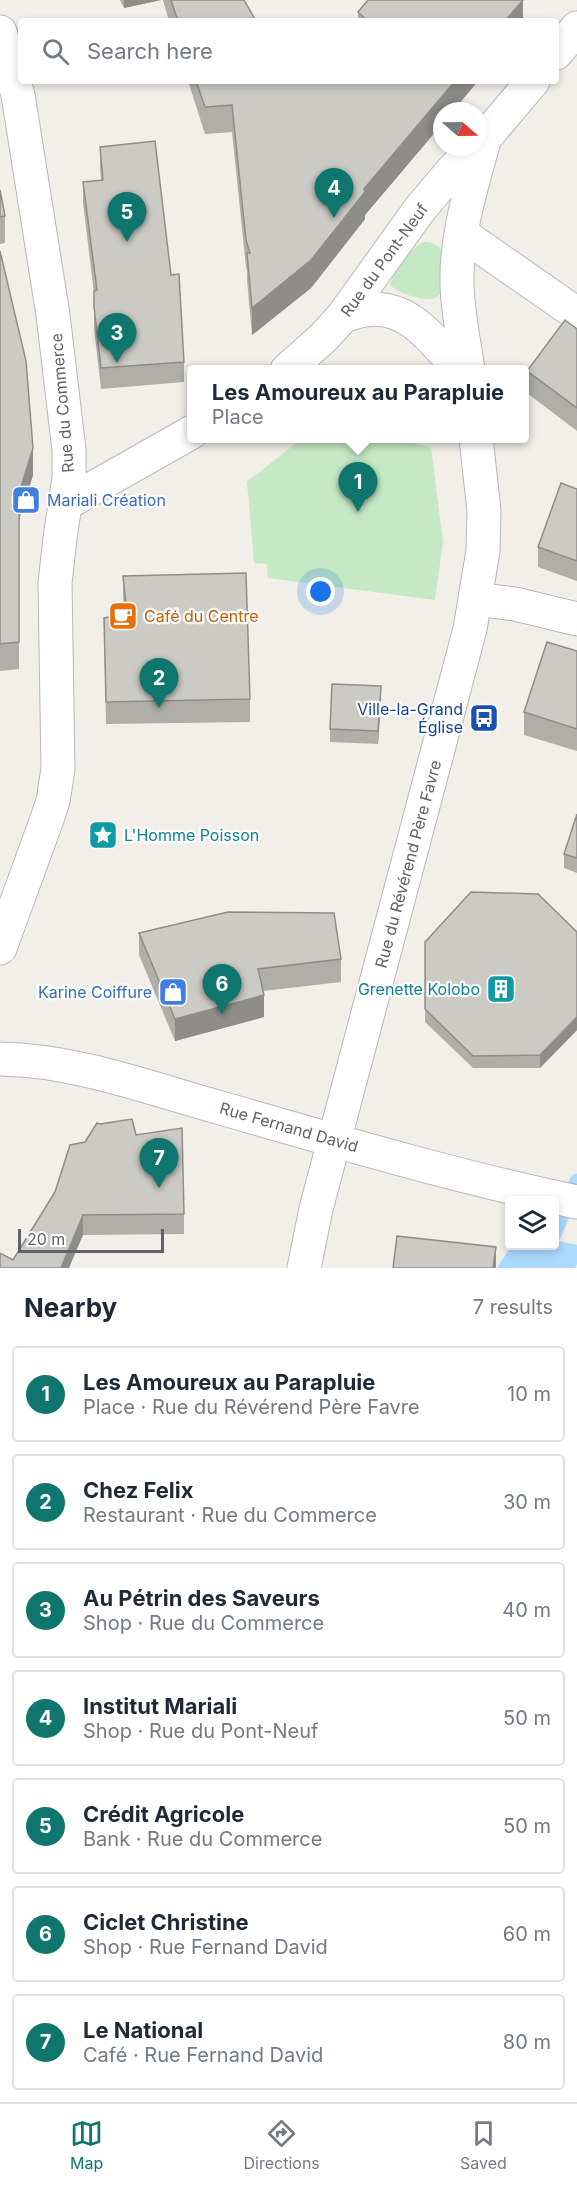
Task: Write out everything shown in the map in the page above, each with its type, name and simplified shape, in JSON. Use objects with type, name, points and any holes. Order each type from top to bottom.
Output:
[{"type":"street","points":[[559,50],[577,28]]},
{"type":"street","name":"Rue du Commerce","points":[[0,32],[18,94],[12,127],[62,377],[70,465],[55,583],[60,749],[55,787],[47,819],[0,948]]},
{"type":"street","name":"Rue du Pont-Neuf","points":[[487,136],[530,84]]},
{"type":"street","name":"Rue du Pont-Neuf","points":[[292,365],[324,337],[343,316],[420,209],[468,156]]},
{"type":"street","points":[[467,365],[457,283],[462,234],[477,156]]},
{"type":"street","points":[[462,234],[577,314]]},
{"type":"street","points":[[343,316],[366,310],[382,310],[399,314],[416,322],[456,365]]},
{"type":"street","points":[[65,504],[187,435]]},
{"type":"street","name":"Rue du Révérend Père Favre","points":[[304,1268],[316,1209],[476,599],[483,551],[484,511],[477,443]]},
{"type":"street","points":[[476,599],[531,607],[577,619]]},
{"type":"street","name":"Rue Fernand David","points":[[0,1059],[40,1061],[105,1075],[334,1140],[532,1193],[577,1202]]},
{"type":"green space","points":[[424,242],[436,245],[443,254],[442,293],[433,299],[410,296],[390,285],[403,260]]},
{"type":"green space","points":[[296,443],[411,443],[431,447],[443,542],[435,600],[268,578],[267,564],[254,563],[247,482]]},
{"type":"water","points":[[559,1241],[577,1245],[575,1268],[497,1268],[508,1250],[559,1250]]},
{"type":"building","points":[[171,0],[244,0],[254,18],[177,18]]},
{"type":"building","points":[[368,0],[523,0],[508,18],[365,18],[358,12]]},
{"type":"building","points":[[197,84],[452,84],[437,102],[433,102],[433,107],[364,189],[365,192],[311,260],[252,308],[247,253],[250,253],[246,240],[232,105],[205,107]]},
{"type":"building","points":[[155,141],[171,275],[179,274],[184,362],[101,368],[94,307],[94,291],[97,290],[83,182],[103,180],[100,147]]},
{"type":"building","points":[[0,190],[5,216],[0,217]]},
{"type":"building","points":[[0,251],[26,361],[33,448],[19,493],[19,642],[0,644]]},
{"type":"building","points":[[565,320],[577,329],[577,408],[529,372],[529,368]]},
{"type":"building","points":[[561,483],[577,489],[577,561],[538,547]]},
{"type":"building","points":[[246,573],[250,699],[106,702],[104,618],[127,614],[123,576]]},
{"type":"building","points":[[547,642],[577,651],[577,729],[524,712]]},
{"type":"building","points":[[332,684],[381,686],[378,731],[330,729]]},
{"type":"building","points":[[577,814],[577,858],[564,854]]},
{"type":"building","name":"Grenette Kolobo","points":[[471,892],[538,894],[577,932],[577,1017],[540,1055],[473,1056],[425,1009],[425,942]]},
{"type":"building","points":[[228,912],[334,913],[341,959],[258,969],[264,995],[175,1019],[139,933]]},
{"type":"building","points":[[132,1119],[136,1135],[182,1128],[184,1214],[83,1215],[61,1268],[0,1268],[0,1253],[13,1260],[55,1192],[70,1145],[85,1142],[97,1123]]},
{"type":"building","points":[[397,1236],[496,1247],[493,1268],[393,1268]]},
{"type":"waterway","points":[[559,1222],[577,1181]]},
{"type":"place","name":"Institut Mariali","points":[[334,218]]},
{"type":"place","name":"Crédit Agricole","points":[[127,242]]},
{"type":"place","name":"Au Pétrin des Saveurs","points":[[117,363]]},
{"type":"place","name":"Mariali Création","points":[[26,500]]},
{"type":"place","name":"Les Amoureux au Parapluie","points":[[358,512]]},
{"type":"place","name":"Café du Centre","points":[[123,616]]},
{"type":"place","name":"Chez Felix","points":[[159,708]]},
{"type":"place","name":"Ville-la-Grand Église","points":[[484,718]]},
{"type":"place","name":"L'Homme Poisson","points":[[103,835]]},
{"type":"place","name":"Grenette Kolobo","points":[[501,989]]},
{"type":"place","name":"Karine Coiffure","points":[[173,992]]},
{"type":"place","name":"Ciclet Christine","points":[[222,1014]]},
{"type":"place","name":"Le National","points":[[159,1188]]}]
